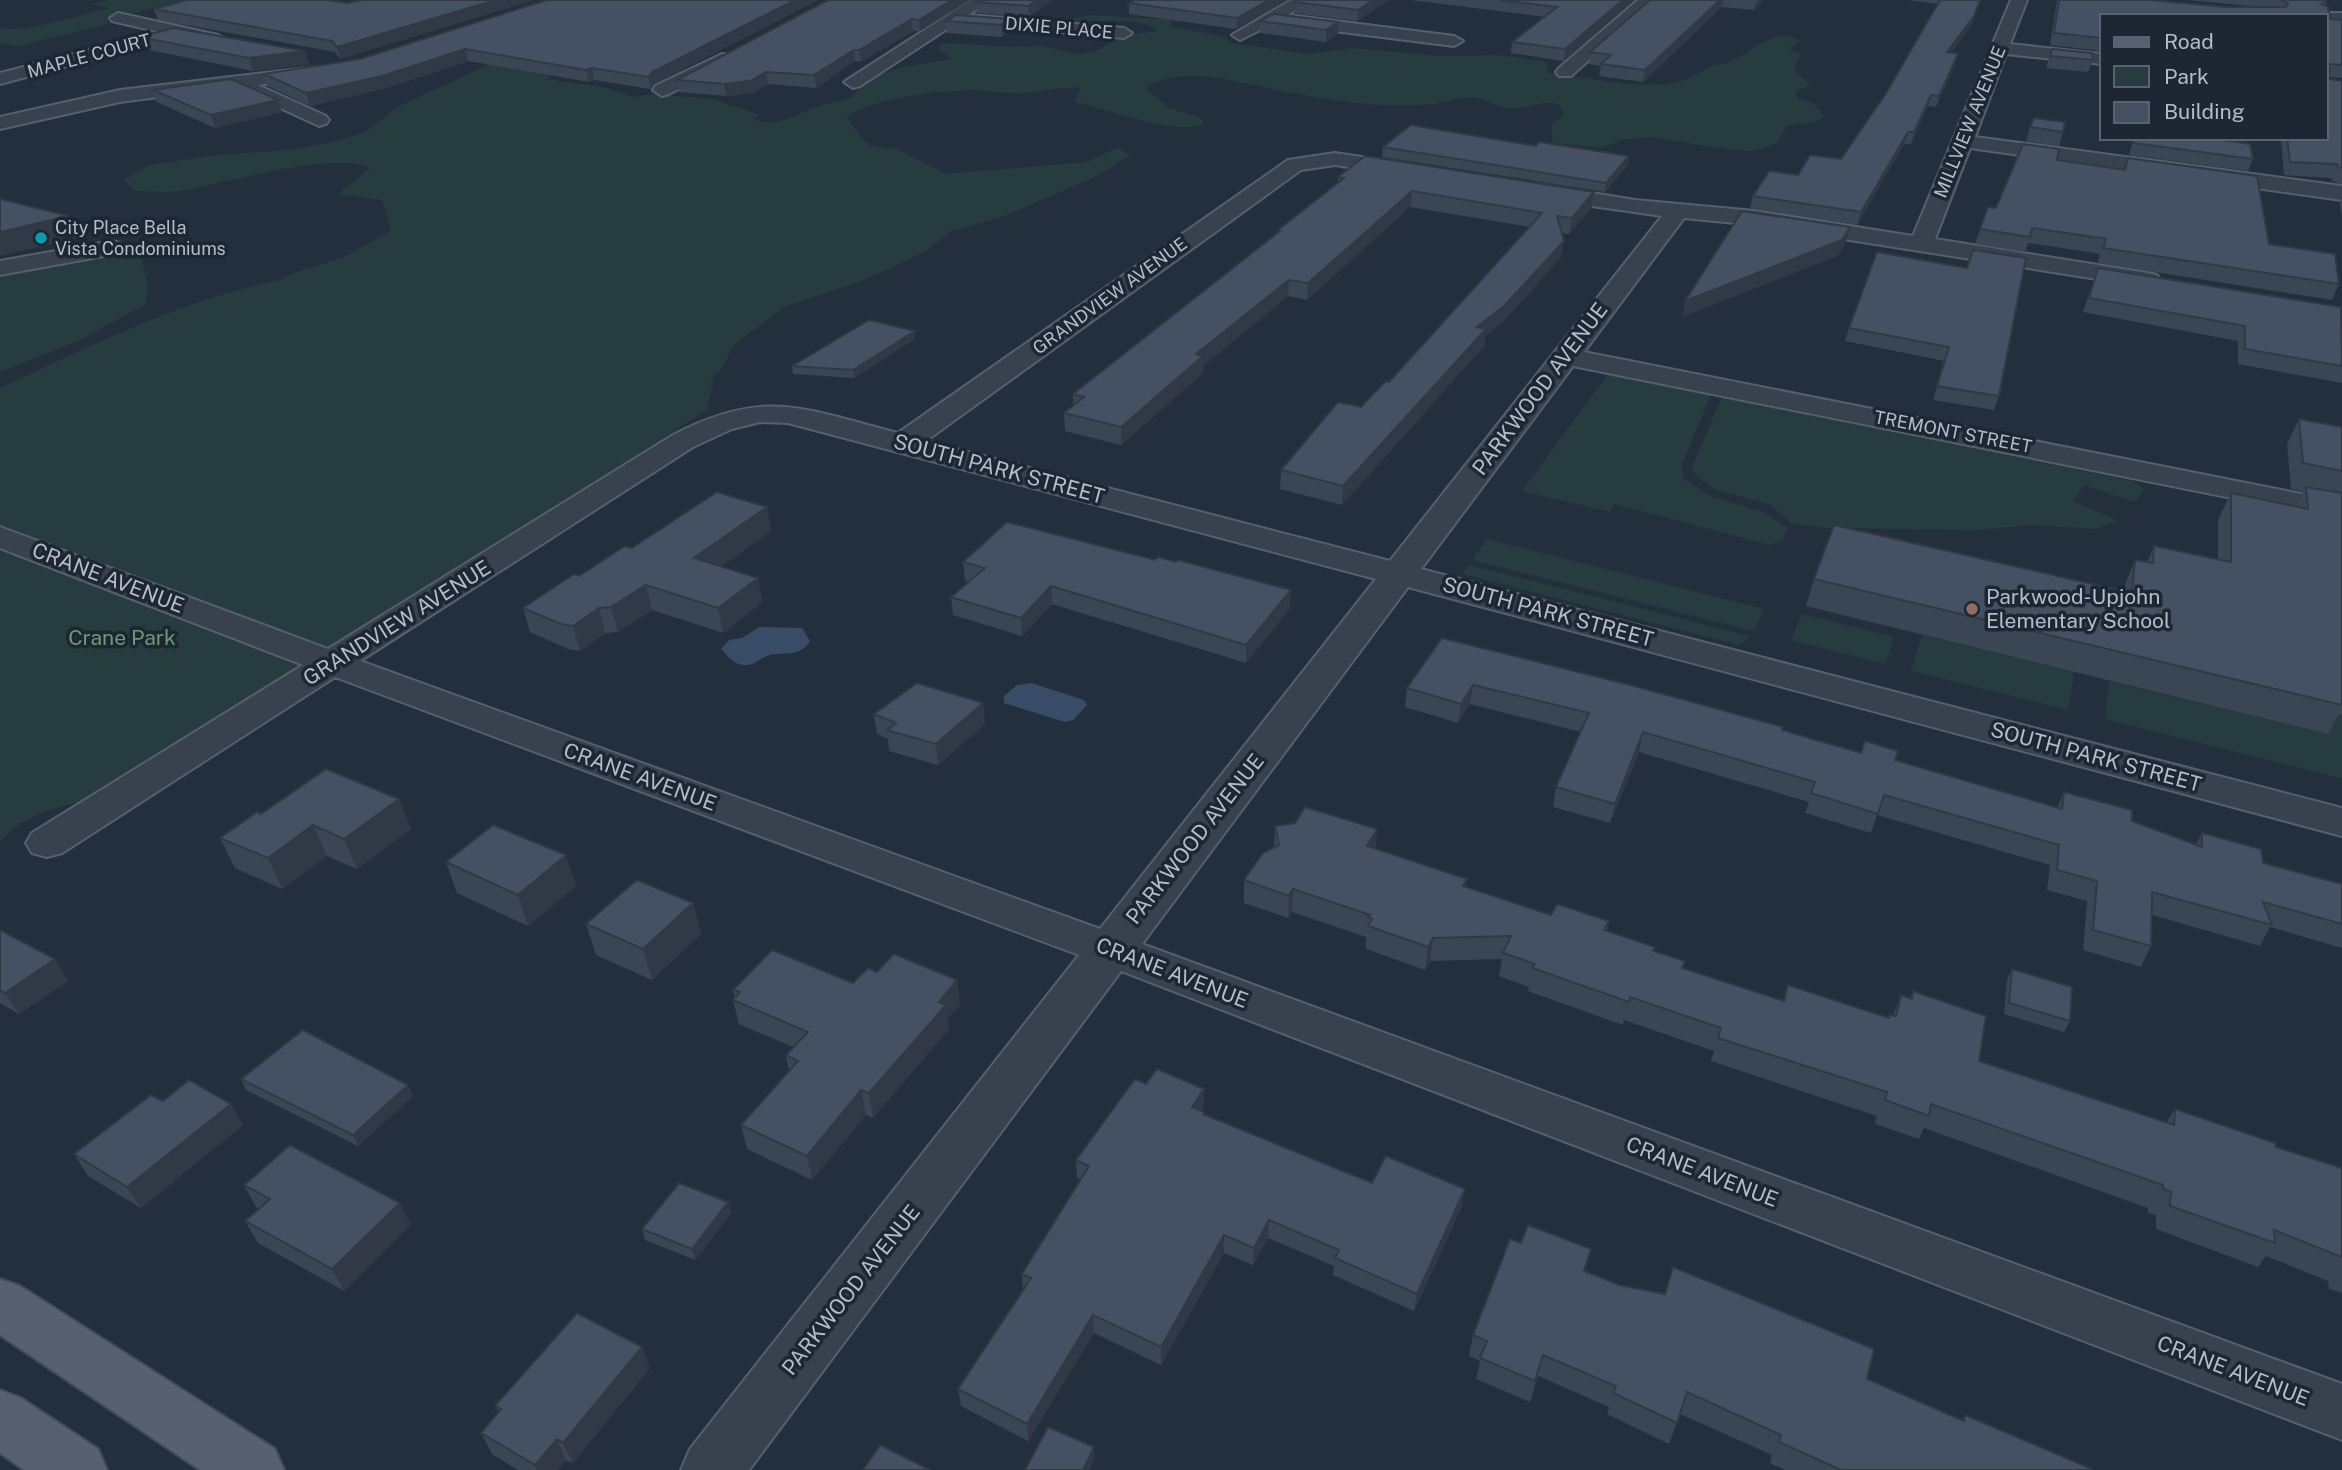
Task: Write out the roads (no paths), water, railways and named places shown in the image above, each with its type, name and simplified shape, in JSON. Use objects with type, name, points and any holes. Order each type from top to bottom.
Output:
[{"type":"main road","points":[[0,1304],[253,1470]]},
{"type":"main road","points":[[0,1418],[76,1470]]},
{"type":"street","points":[[853,82],[982,0]]},
{"type":"street","points":[[1240,35],[1303,0]]},
{"type":"street","points":[[1565,72],[1648,0]]},
{"type":"street","name":"MILLVIEW AVENUE","points":[[1922,243],[2019,0]]},
{"type":"street","points":[[118,18],[233,42]]},
{"type":"street","points":[[1270,18],[1454,41]]},
{"type":"street","name":"DIXIE PLACE","points":[[953,19],[1124,33]]},
{"type":"street","name":"MAPLE COURT","points":[[0,79],[178,32]]},
{"type":"street","points":[[2000,48],[2100,59]]},
{"type":"street","points":[[662,90],[742,49]]},
{"type":"street","points":[[0,123],[120,96],[238,82],[331,64],[302,54]]},
{"type":"street","points":[[238,82],[319,120]]},
{"type":"street","points":[[1963,141],[2342,193]]},
{"type":"street","name":"GRANDVIEW AVENUE","points":[[902,444],[1295,164],[1322,159],[1349,160],[1429,173]]},
{"type":"street","points":[[1522,188],[1635,207],[1679,209],[1922,243],[2177,285]]},
{"type":"street","name":"PARKWOOD AVENUE","points":[[712,1470],[1679,209]]},
{"type":"street","points":[[0,268],[112,248]]},
{"type":"street","name":"TREMONT STREET","points":[[1564,356],[2342,511]]},
{"type":"street","name":"GRANDVIEW AVENUE","points":[[47,844],[683,441],[712,425],[752,413]]},
{"type":"street","name":"SOUTH PARK STREET","points":[[752,413],[789,414],[2342,822]]},
{"type":"street","name":"CRANE AVENUE","points":[[0,537],[333,664],[1109,949],[2342,1412]]},
{"type":"water","points":[[759,627],[802,628],[810,641],[797,652],[770,655],[748,665],[734,662],[721,649],[729,640],[742,638]]},
{"type":"water","points":[[1031,683],[1084,700],[1087,705],[1073,720],[1065,722],[1004,703],[1004,696],[1017,685]]},
{"type":"place","name":"City Place Bella Vista Condominiums","points":[[41,238]]},
{"type":"place","name":"Parkwood-Upjohn Elementary School","points":[[1972,609]]},
{"type":"park label","name":"Crane Park","points":[[122,638]]}]
